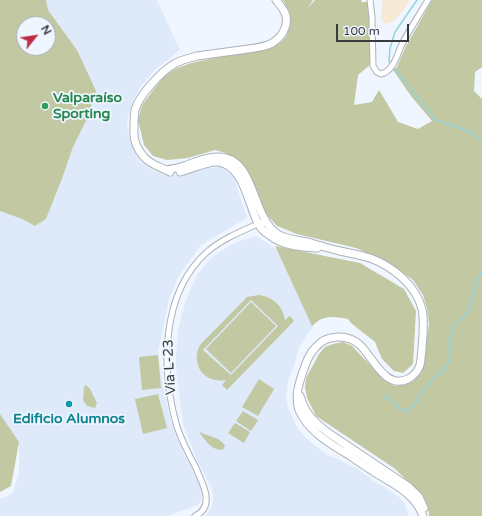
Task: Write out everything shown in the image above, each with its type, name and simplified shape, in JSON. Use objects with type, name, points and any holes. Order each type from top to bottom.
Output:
[{"type":"main road","points":[[276,0],[285,13],[286,26],[280,37],[275,42],[257,48],[188,58],[175,63],[157,78],[143,95],[136,110],[134,133],[136,143],[140,152],[147,160],[172,173],[180,172],[211,162],[218,162],[227,165],[234,170],[242,181],[258,224],[268,235],[289,245],[337,250]]},
{"type":"main road","points":[[166,170],[183,167],[216,156],[231,160],[239,166],[247,177],[256,204],[269,226],[274,231],[285,238],[307,242],[369,258],[381,263],[389,267],[402,278],[414,292],[421,306],[423,320],[420,366],[414,375],[407,380],[392,380],[380,370],[363,348],[356,342],[348,338],[335,337],[322,341],[313,350],[306,362],[299,386],[301,401],[311,418],[327,432],[416,493],[425,510],[424,516]]},
{"type":"street","points":[[370,0],[372,17],[373,66],[377,72],[381,74],[390,68],[396,60],[401,46],[428,0]]},
{"type":"street","points":[[258,224],[262,215]]},
{"type":"street","points":[[258,224],[261,223],[269,226]]},
{"type":"street","name":"Vía L-23","points":[[195,516],[204,510],[207,499],[202,481],[177,426],[168,381],[168,335],[174,306],[186,277],[202,257],[221,242],[258,224]]},
{"type":"shaded area","points":[[46,0],[157,0],[180,50],[155,70],[140,87],[134,99],[128,116],[127,128],[132,146],[140,161],[152,170],[164,175],[183,174],[206,168],[222,167],[234,178],[247,218],[201,245],[178,277],[169,299],[158,352],[163,387],[173,429],[185,457],[198,479],[202,492],[201,500],[198,505],[168,516],[0,516],[0,499],[12,494],[19,473],[19,442],[0,414],[0,211],[22,219],[35,226],[46,219],[73,147],[86,121],[77,50],[56,21],[56,16],[52,16],[48,10]]},
{"type":"shaded area","points":[[383,0],[410,0],[393,22],[384,24],[381,19]]},
{"type":"shaded area","points":[[257,236],[276,249],[313,327],[298,350],[288,382],[286,395],[287,405],[297,427],[306,438],[327,455],[356,468],[398,496],[404,503],[409,516],[205,516],[212,507],[213,495],[211,487],[196,458],[183,424],[176,369],[178,331],[188,295],[197,275],[204,266],[216,254],[227,247],[239,241]]},
{"type":"green space","name":"Valparaíso Sporting","points":[[0,0],[46,0],[48,10],[52,16],[16,16],[16,56],[56,56],[56,21],[77,50],[96,91],[86,121],[73,147],[46,219],[35,226],[22,219],[0,211]]},
{"type":"green space","points":[[283,0],[313,0],[308,8],[315,0],[361,0],[362,2],[371,2],[371,64],[358,75],[354,105],[372,102],[379,90],[398,122],[418,129],[432,121],[411,96],[393,70],[397,67],[405,48],[432,0],[482,0],[482,67],[475,72],[474,91],[482,99],[482,516],[429,516],[424,497],[394,468],[316,416],[307,398],[305,387],[306,378],[319,354],[325,347],[343,342],[352,346],[384,380],[395,386],[414,381],[422,369],[429,324],[427,308],[423,295],[413,280],[388,262],[356,248],[297,234],[277,226],[259,203],[239,162],[226,153],[215,150],[188,158],[167,160],[153,156],[144,145],[138,120],[142,105],[163,77],[175,69],[191,63],[279,44],[286,37],[291,24],[290,13]]},
{"type":"green space","points":[[275,246],[360,263],[404,289],[416,311],[413,364],[403,373],[394,371],[382,359],[375,342],[348,319],[329,317],[321,319],[312,326]]},
{"type":"green space","points":[[259,295],[273,300],[280,306],[285,320],[290,316],[294,321],[227,390],[222,385],[226,380],[211,379],[205,376],[201,371],[198,365],[197,352],[200,345],[247,297]],"holes":[[[251,300],[278,326],[231,375],[203,350]]]},
{"type":"green space","points":[[251,302],[276,326],[231,373],[206,349]]},
{"type":"green space","points":[[158,355],[161,388],[142,390],[139,357]]},
{"type":"green space","points":[[259,379],[274,389],[258,416],[242,407]]},
{"type":"green space","points":[[86,385],[90,389],[97,403],[95,408],[87,406],[83,400],[84,387]]},
{"type":"green space","points":[[158,394],[167,428],[143,434],[135,399]]},
{"type":"green space","points":[[243,411],[258,420],[251,431],[236,421]]},
{"type":"green space","points":[[0,414],[19,442],[11,486],[0,492]]},
{"type":"green space","points":[[235,423],[250,432],[244,443],[228,433]]},
{"type":"green space","points":[[199,432],[218,439],[225,445],[223,450],[212,447]]},
{"type":"waterway","points":[[389,62],[390,48],[395,32],[417,0]]},
{"type":"waterway","points":[[395,69],[436,120],[458,127],[473,134],[482,142]]},
{"type":"waterway","points":[[383,396],[394,402],[399,409],[405,411],[413,407],[418,398],[437,374],[444,370],[449,361],[451,334],[455,324],[463,318],[471,308],[473,294],[482,271]]},
{"type":"place","name":"Valparaíso Sporting","points":[[45,106]]},
{"type":"place","name":"Edificio Alumnos","points":[[69,404]]}]
